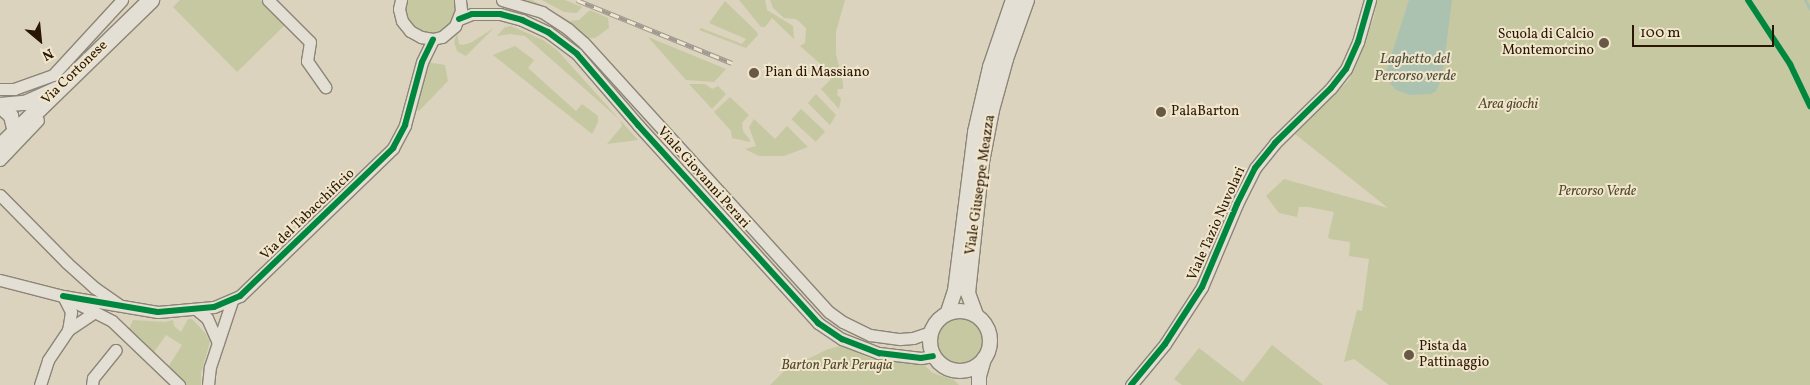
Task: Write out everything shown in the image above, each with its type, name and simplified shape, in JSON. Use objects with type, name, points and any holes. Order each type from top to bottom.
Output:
[{"type":"main road","name":"Via Cortonese","points":[[0,147],[57,89],[151,0]]},
{"type":"street","points":[[0,89],[14,89],[54,75],[122,0]]},
{"type":"street","points":[[268,0],[310,42],[307,61],[325,86]]},
{"type":"street","points":[[401,0],[399,9],[402,21],[410,31],[421,37],[433,39],[449,32],[459,20],[460,0]]},
{"type":"street","name":"Viale Giovanni Perari","points":[[502,0],[542,12],[568,29],[584,43],[829,312],[870,334],[900,339],[913,338],[930,332]]},
{"type":"street","name":"Viale Giuseppe Meazza","points":[[948,312],[955,291],[975,132],[990,67],[1014,0]]},
{"type":"street","name":"Viale Giuseppe Meazza","points":[[976,315],[968,293],[982,162],[1004,68],[1027,0]]},
{"type":"street","name":"Viale Tazio Nuvolari","points":[[1132,385],[1165,344],[1202,286],[1255,168],[1275,143],[1332,88],[1346,69],[1358,42],[1370,0]]},
{"type":"street","name":"Viale Giovanni Perari","points":[[459,20],[472,14],[500,14],[522,20],[548,32],[577,54],[638,125],[818,323],[842,339],[866,349],[922,358],[933,356]]},
{"type":"street","name":"Via del Tabacchificio","points":[[0,195],[95,288],[124,308],[158,312],[196,310],[232,301],[284,256],[393,148],[405,125],[422,62],[433,39]]},
{"type":"street","points":[[0,106],[25,103],[57,89]]},
{"type":"street","points":[[0,160],[51,104],[57,89]]},
{"type":"street","points":[[0,106],[11,116],[15,132]]},
{"type":"street","points":[[0,280],[63,296],[124,308]]},
{"type":"street","points":[[63,296],[112,321],[179,385]]},
{"type":"street","points":[[63,296],[71,312],[68,330]]},
{"type":"street","points":[[208,385],[218,342],[232,301]]},
{"type":"street","points":[[196,310],[207,318],[218,342]]},
{"type":"street","points":[[978,385],[990,340],[984,322],[976,315],[958,310],[948,312],[940,317],[930,332],[930,348],[933,356],[944,367],[960,371],[969,370],[984,359]]},
{"type":"street","points":[[40,385],[48,360],[68,330],[95,312]]},
{"type":"street","points":[[92,385],[93,378],[116,350]]},
{"type":"street","points":[[960,371],[978,385]]},
{"type":"green space","points":[[180,0],[261,0],[286,24],[237,72],[173,7]]},
{"type":"green space","points":[[408,0],[454,0],[454,16],[450,24],[442,30],[433,33],[423,31],[415,27],[409,19],[406,10]]},
{"type":"green space","points":[[515,0],[532,0],[570,21],[579,20],[590,10],[608,18],[609,28],[595,38],[587,38]]},
{"type":"green space","points":[[542,0],[565,0],[582,7],[577,13],[564,12]]},
{"type":"green space","points":[[739,0],[765,0],[767,10],[793,26],[794,39],[772,18],[765,27],[761,27]]},
{"type":"green space","points":[[770,0],[845,0],[836,32],[836,54],[843,83],[843,89],[838,89],[837,95],[841,98],[839,109],[821,89],[834,76],[800,46],[805,43],[806,28],[796,19],[784,18],[773,8]]},
{"type":"green space","name":"Percorso Verde","points":[[1377,0],[1810,0],[1810,385],[1389,385],[1354,359],[1344,362],[1357,310],[1362,311],[1369,259],[1349,256],[1350,242],[1330,239],[1328,237],[1334,212],[1299,207],[1297,217],[1279,213],[1266,196],[1284,179],[1388,208],[1295,134],[1349,80],[1374,17]]},
{"type":"green space","points":[[725,1],[757,32],[758,35],[746,48],[699,30],[701,28],[742,44],[746,39],[709,23]]},
{"type":"green space","points":[[511,26],[543,40],[557,50],[620,120],[525,36],[510,34],[497,36],[505,27]]},
{"type":"green space","points":[[494,28],[466,56],[457,51],[454,42],[457,33],[459,44],[463,45],[472,42]]},
{"type":"green space","points":[[648,37],[726,69],[714,82],[686,80]]},
{"type":"green space","points":[[515,46],[534,60],[528,68],[576,111],[582,104],[598,116],[598,122],[592,134],[493,55]]},
{"type":"green space","points":[[426,62],[445,65],[448,81],[419,111],[413,106]]},
{"type":"green space","points":[[689,84],[705,84],[712,89],[718,86],[726,94],[712,109]]},
{"type":"green space","points":[[816,94],[836,115],[830,125],[808,103]]},
{"type":"green space","points":[[730,97],[749,115],[742,123],[743,131],[750,142],[732,138],[731,131],[714,112]]},
{"type":"green space","points":[[801,109],[825,132],[816,142],[791,119]]},
{"type":"green space","points":[[754,119],[775,139],[787,126],[808,147],[784,156],[759,156],[745,149],[756,146],[749,127]]},
{"type":"green space","points":[[620,120],[638,140],[607,144],[622,126]]},
{"type":"green space","points":[[965,317],[977,323],[982,331],[982,349],[977,357],[969,362],[955,363],[943,357],[938,349],[937,335],[943,323],[951,318]]},
{"type":"green space","points":[[188,319],[192,319],[206,334],[210,342],[201,373],[201,385],[186,385],[167,369],[182,345],[166,335],[152,355],[129,329],[133,320],[165,322],[173,320],[174,326],[181,332]]},
{"type":"green space","points":[[1272,345],[1323,385],[1182,385],[1174,379],[1199,348],[1243,382]]},
{"type":"green space","name":"Barton Park Perugia","points":[[840,346],[869,358],[924,365],[933,373],[954,380],[959,385],[770,385],[784,371],[828,349]]},
{"type":"water","name":"Laghetto del Percorso verde","points":[[1409,0],[1452,0],[1442,78],[1436,91],[1431,94],[1410,95],[1396,90],[1389,82],[1386,72]]},
{"type":"waterway","points":[[1805,0],[1810,9]]},
{"type":"railway","points":[[577,0],[732,63]]},
{"type":"cycle path","points":[[1131,385],[1165,344],[1202,287],[1237,204],[1255,168],[1275,143],[1331,88],[1346,69],[1358,42],[1370,0]]},
{"type":"cycle path","points":[[1748,0],[1790,64],[1810,106]]},
{"type":"cycle path","points":[[459,19],[472,14],[500,14],[522,20],[548,32],[577,54],[638,125],[818,323],[842,339],[879,353],[921,358],[933,356]]},
{"type":"cycle path","points":[[63,296],[158,312],[214,307],[240,296],[393,148],[405,125],[422,62],[433,39]]},
{"type":"place","name":"Scuola di Calcio Montemorcino","points":[[1604,43]]},
{"type":"place","name":"Pian di Massiano","points":[[754,73]]},
{"type":"place","name":"PalaBarton","points":[[1161,112]]},
{"type":"place","name":"Pista da Pattinaggio","points":[[1409,355]]},
{"type":"park label","name":"Area giochi","points":[[1508,105]]}]
